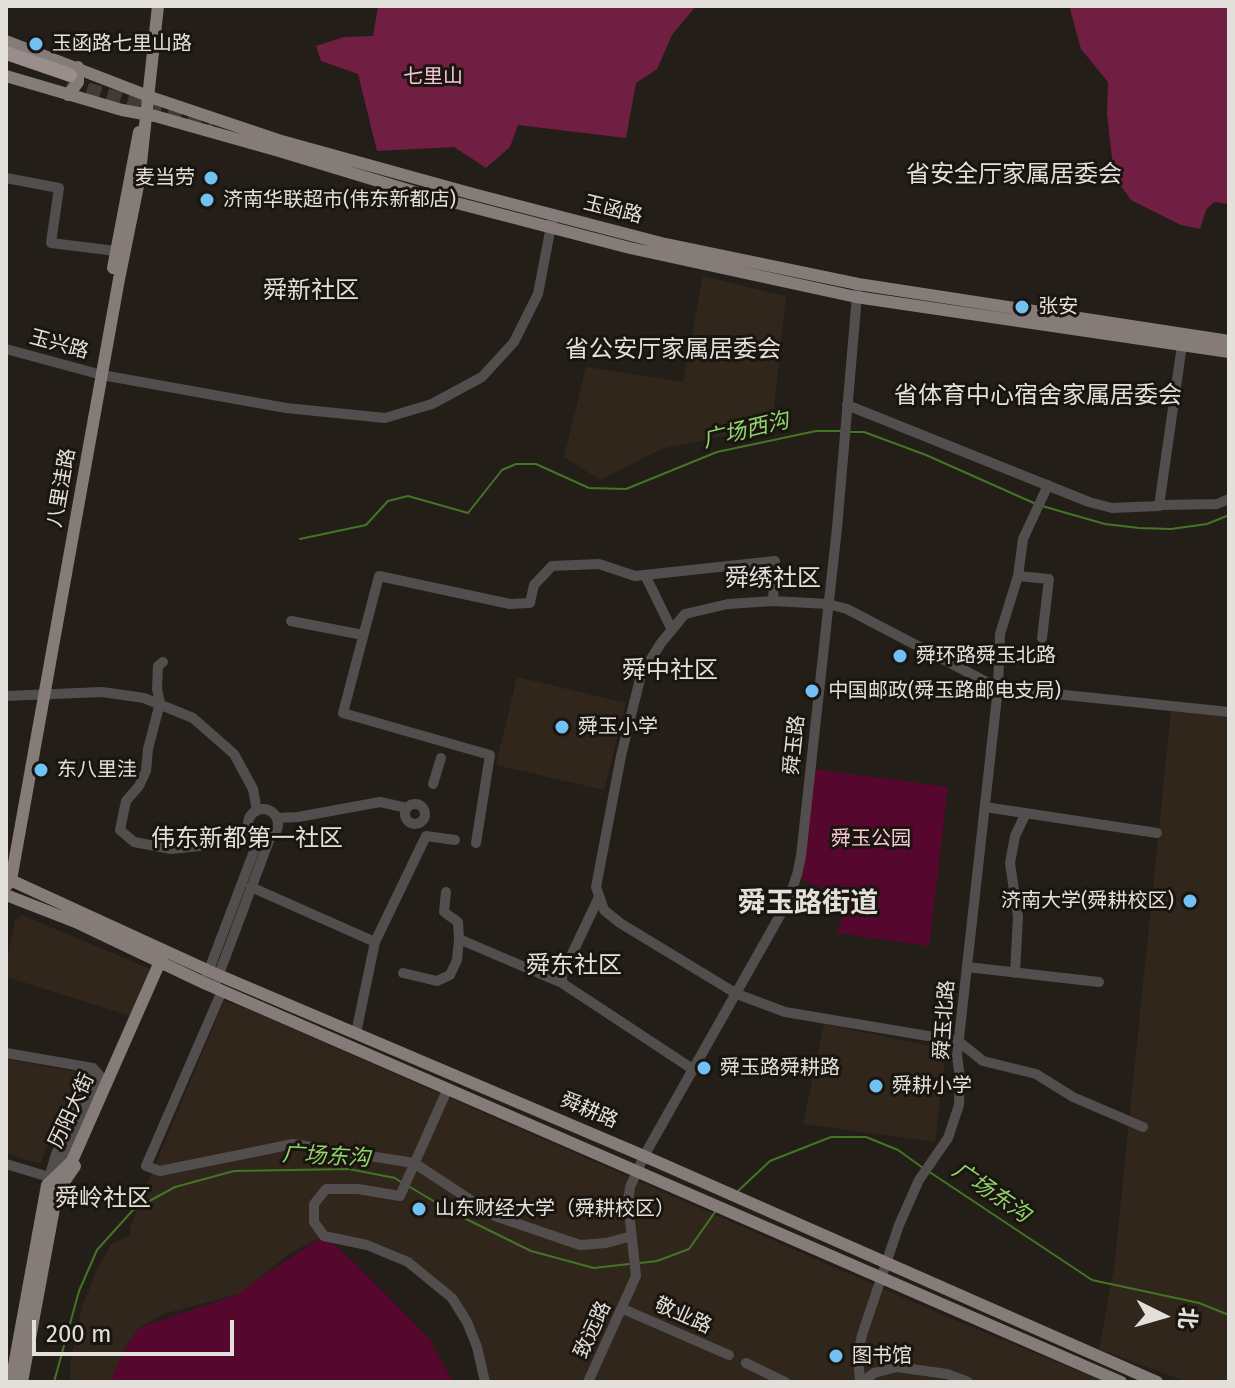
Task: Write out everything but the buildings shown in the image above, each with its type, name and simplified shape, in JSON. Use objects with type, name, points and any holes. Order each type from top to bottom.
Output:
[{"type":"highway","points":[[6,53],[71,80]]},
{"type":"highway","points":[[6,62],[71,80]]},
{"type":"main road","name":"八里洼路","points":[[98,374],[139,181],[156,6]]},
{"type":"main road","name":"玉函路","points":[[6,41],[71,80],[145,114],[418,193],[552,221]]},
{"type":"main road","name":"玉函路","points":[[6,76],[71,80],[147,95],[278,140],[552,221],[630,248],[857,291],[1229,352]]},
{"type":"main road","name":"八里洼路","points":[[8,881],[98,374],[116,251],[145,114]]},
{"type":"main road","name":"玉函路","points":[[857,291],[1229,341]]},
{"type":"main road","name":"八里洼路","points":[[6,862],[41,695]]},
{"type":"main road","name":"舜耕路","points":[[8,881],[214,982],[448,1088],[1121,1382]]},
{"type":"main road","name":"舜耕路","points":[[6,895],[166,958]]},
{"type":"main road","name":"历阳大街","points":[[22,1382],[53,1182],[77,1164],[166,958]]},
{"type":"main road","name":"历阳大街","points":[[11,1382],[53,1182],[72,1161],[166,958]]},
{"type":"main road","name":"舜耕路","points":[[214,982],[356,1033],[1157,1382]]},
{"type":"street","points":[[6,178],[59,188],[51,243],[116,251]]},
{"type":"street","name":"玉兴路","points":[[6,349],[98,374],[286,408],[385,418],[432,404],[482,377],[514,342],[538,294],[552,221]]},
{"type":"street","name":"舜玉路","points":[[632,1236],[628,1203],[630,1187],[644,1156],[787,903],[801,856],[857,291]]},
{"type":"street","points":[[847,411],[1112,508],[1159,506],[1182,345]]},
{"type":"street","name":"舜玉北路","points":[[861,1382],[858,1355],[899,1225],[919,1180],[948,1138],[959,1105],[958,1041],[998,688],[1000,634],[1018,576],[1023,539],[1048,485]]},
{"type":"street","points":[[1162,505],[1217,504],[1229,499]]},
{"type":"street","points":[[476,843],[490,755],[343,713],[379,576],[510,604],[530,603],[534,585],[552,566],[599,564],[635,576],[775,561],[773,601]]},
{"type":"street","points":[[645,575],[672,630]]},
{"type":"street","points":[[1018,576],[1049,579],[1042,638]]},
{"type":"street","points":[[1143,1127],[1073,1097],[1036,1074],[983,1061],[958,1041],[785,1012],[737,994],[620,923],[604,910],[596,887],[608,820],[641,675],[685,614],[728,604],[773,601],[828,604],[847,609],[998,688],[1229,712]]},
{"type":"street","points":[[291,621],[363,635]]},
{"type":"street","points":[[163,662],[158,666],[160,705],[148,749],[146,771],[139,786],[126,801],[120,830],[134,842],[171,849],[199,846],[249,828]]},
{"type":"street","points":[[6,696],[102,692],[144,698],[193,718],[234,754],[253,789],[257,811]]},
{"type":"street","points":[[433,784],[441,758]]},
{"type":"street","points":[[277,818],[380,802],[407,808],[415,803],[421,805],[425,813],[422,821],[426,836],[375,942],[356,1033]]},
{"type":"street","points":[[985,807],[1157,833]]},
{"type":"street","points":[[214,982],[264,838],[278,827],[277,818],[271,811],[257,811],[250,818],[249,828]]},
{"type":"street","points":[[1015,973],[1018,917],[1010,863],[1015,836],[1026,813]]},
{"type":"street","points":[[249,828],[264,838]]},
{"type":"street","points":[[426,836],[455,840]]},
{"type":"street","points":[[264,838],[251,887],[146,1166],[160,1171],[293,1144],[414,1163],[495,1216],[580,1245],[606,1243],[632,1236]]},
{"type":"street","points":[[251,887],[375,942]]},
{"type":"street","points":[[403,973],[437,981],[450,975],[457,960],[459,939],[458,922],[444,912],[446,892]]},
{"type":"street","points":[[562,983],[562,975],[599,897]]},
{"type":"street","points":[[459,939],[562,983],[694,1070]]},
{"type":"street","points":[[967,967],[1099,982]]},
{"type":"street","points":[[6,1053],[93,1068],[98,1070],[100,1076],[99,1086],[62,1157],[53,1182],[6,1164]]},
{"type":"street","points":[[448,1088],[400,1196],[358,1189],[326,1189],[314,1204],[314,1222],[324,1236],[367,1245],[408,1262],[452,1298],[467,1322],[477,1347],[485,1382]]},
{"type":"street","name":"致远路","points":[[588,1382],[630,1292],[635,1273],[632,1236]]},
{"type":"street","name":"敬业路","points":[[623,1309],[729,1355]]},
{"type":"street","points":[[746,1363],[785,1382]]},
{"type":"street","points":[[861,1382],[874,1373],[897,1367],[947,1374],[968,1382]]},
{"type":"shaded area","points":[[703,276],[786,296],[772,426],[661,449],[600,480],[564,457],[586,367],[683,382]]},
{"type":"shaded area","name":"舜玉小学","points":[[517,677],[626,703],[604,790],[496,765]]},
{"type":"shaded area","name":"济南大学(舜耕校区)","points":[[1171,711],[1229,716],[1229,1382],[1187,1382],[1099,1349],[1114,1268]]},
{"type":"shaded area","points":[[22,915],[153,970],[134,1017],[6,977],[15,920]]},
{"type":"shaded area","name":"山东财经大学（舜耕校区）","points":[[224,1001],[952,1319],[1105,1382],[485,1382],[484,1370],[452,1298],[408,1262],[324,1236],[290,1253],[239,1294],[163,1314],[139,1328],[126,1347],[110,1382],[70,1382],[70,1365],[82,1307],[97,1269],[112,1243],[130,1236],[144,1191]]},
{"type":"shaded area","name":"舜耕小学","points":[[824,1024],[946,1049],[935,1142],[803,1124]]},
{"type":"shaded area","points":[[6,1059],[79,1072],[40,1164],[6,1153]]},
{"type":"green space","name":"七里山","points":[[378,6],[696,6],[672,35],[657,69],[636,83],[626,138],[518,125],[510,147],[486,168],[454,147],[377,151],[358,74],[321,61],[316,46],[344,37],[373,36]]},
{"type":"green space","points":[[1071,6],[1229,6],[1229,204],[1214,202],[1206,210],[1200,229],[1181,225],[1131,200],[1114,176],[1107,113],[1108,82],[1081,49]]},
{"type":"green space","name":"舜玉公园","points":[[815,769],[948,787],[929,946],[837,933],[849,898],[802,880]]},
{"type":"green space","points":[[324,1236],[429,1338],[453,1382],[110,1382],[126,1347],[139,1328],[239,1294]]},
{"type":"waterway","name":"广场西沟","points":[[300,539],[366,525],[388,501],[408,496],[468,513],[502,470],[516,464],[536,464],[589,488],[626,489],[717,452],[816,431],[842,431]]},
{"type":"waterway","name":"广场西沟","points":[[849,432],[864,432],[926,455],[1036,504]]},
{"type":"waterway","name":"广场西沟","points":[[1042,506],[1105,524],[1139,528],[1171,529],[1207,524],[1229,515]]},
{"type":"waterway","name":"广场东沟","points":[[738,1191],[770,1161],[831,1137],[866,1137],[898,1150],[923,1168]]},
{"type":"waterway","name":"广场东沟","points":[[54,1382],[79,1291],[97,1250],[133,1210],[175,1187],[234,1171],[349,1169],[395,1178],[401,1182]]},
{"type":"waterway","name":"广场东沟","points":[[928,1171],[1092,1280],[1199,1303],[1229,1315]]},
{"type":"waterway","name":"广场东沟","points":[[410,1187],[450,1211],[531,1251],[594,1268],[629,1264]]},
{"type":"waterway","name":"广场东沟","points":[[640,1263],[657,1261],[689,1249],[715,1212]]},
{"type":"tunnel","points":[[67,83],[212,127]]},
{"type":"place","name":"玉函路七里山路","points":[[36,44]]},
{"type":"place","name":"麦当劳","points":[[211,178]]},
{"type":"place","name":"济南华联超市(伟东新都店)","points":[[207,200]]},
{"type":"place","name":"张安","points":[[1022,307]]},
{"type":"place","name":"舜环路舜玉北路","points":[[900,656]]},
{"type":"place","name":"中国邮政(舜玉路邮电支局)","points":[[812,691]]},
{"type":"place","name":"舜玉小学","points":[[562,727]]},
{"type":"place","name":"东八里洼","points":[[41,770]]},
{"type":"place","name":"济南大学(舜耕校区)","points":[[1190,901]]},
{"type":"place","name":"舜玉路舜耕路","points":[[704,1068]]},
{"type":"place","name":"舜耕小学","points":[[876,1086]]},
{"type":"place","name":"山东财经大学（舜耕校区）","points":[[419,1209]]},
{"type":"place","name":"图书馆","points":[[836,1356]]},
{"type":"district","name":"省安全厅家属居委会","points":[[1014,175]]},
{"type":"district","name":"舜新社区","points":[[311,291]]},
{"type":"district","name":"省公安厅家属居委会","points":[[673,350]]},
{"type":"district","name":"省体育中心宿舍家属居委会","points":[[1038,396]]},
{"type":"district","name":"舜绣社区","points":[[773,579]]},
{"type":"district","name":"舜中社区","points":[[670,671]]},
{"type":"district","name":"伟东新都第一社区","points":[[247,839]]},
{"type":"district","name":"舜玉路街道","points":[[808,904]]},
{"type":"district","name":"舜东社区","points":[[574,966]]},
{"type":"district","name":"舜岭社区","points":[[103,1199]]}]
